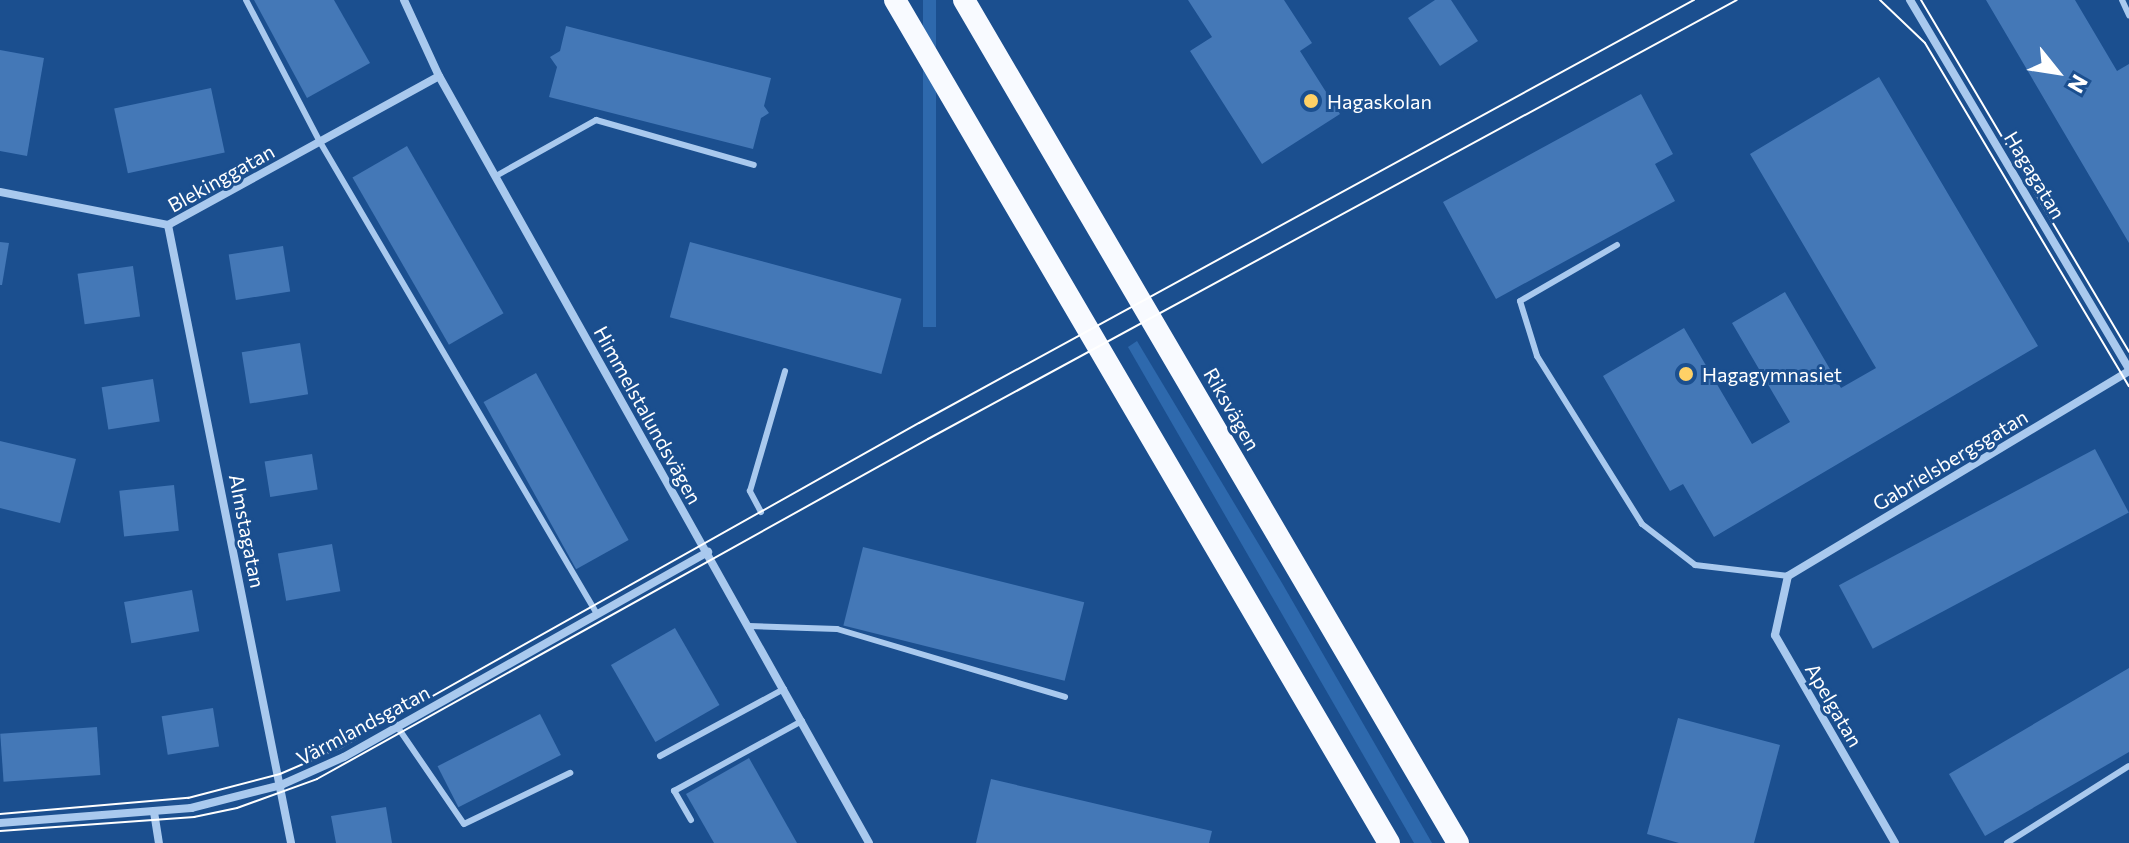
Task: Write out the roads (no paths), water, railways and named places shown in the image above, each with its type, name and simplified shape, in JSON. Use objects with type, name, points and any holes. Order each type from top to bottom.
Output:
[{"type":"highway","points":[[895,0],[1389,843]]},
{"type":"highway","name":"Riksvägen","points":[[964,0],[1458,843]]},
{"type":"street","name":"Himmelstalundsvägen","points":[[404,0],[439,76],[869,843]]},
{"type":"street","name":"Hagagatan","points":[[1910,0],[2129,370]]},
{"type":"street","name":"Blekinggatan","points":[[0,192],[168,225],[439,76]]},
{"type":"street","name":"Almstagatan","points":[[168,225],[291,843]]},
{"type":"street","name":"Gabrielsbergsgatan","points":[[1788,576],[2129,370]]},
{"type":"street","name":"Värmlandsgatan","points":[[0,823],[154,812],[281,785],[708,552]]},
{"type":"street","name":"Apelgatan","points":[[1788,576],[1775,635],[1895,843]]},
{"type":"street","points":[[154,812],[159,843]]},
{"type":"lane","points":[[246,0],[320,142],[597,614]]},
{"type":"lane","points":[[2122,0],[2129,15]]},
{"type":"lane","points":[[496,176],[596,120],[754,165]]},
{"type":"lane","points":[[1617,245],[1520,301],[1537,356],[1642,524],[1695,565],[1788,576]]},
{"type":"lane","points":[[761,512],[750,491],[785,371]]},
{"type":"lane","points":[[749,626],[837,629],[1065,697]]},
{"type":"lane","points":[[660,756],[784,689]]},
{"type":"lane","points":[[691,820],[674,791],[802,721]]},
{"type":"lane","points":[[394,723],[464,824],[570,773]]},
{"type":"lane","points":[[2007,843],[2129,766]]},
{"type":"tram line","points":[[0,814],[188,798],[280,774],[340,748],[919,423],[1694,0]]},
{"type":"tram line","points":[[0,831],[194,817],[237,808],[317,779],[928,439],[1737,0]]},
{"type":"tram line","points":[[1880,0],[1925,43],[2129,386]]},
{"type":"tram line","points":[[1921,0],[2129,352]]},
{"type":"place","name":"Hagaskolan","points":[[1311,101]]},
{"type":"place","name":"Hagagymnasiet","points":[[1686,374]]}]
